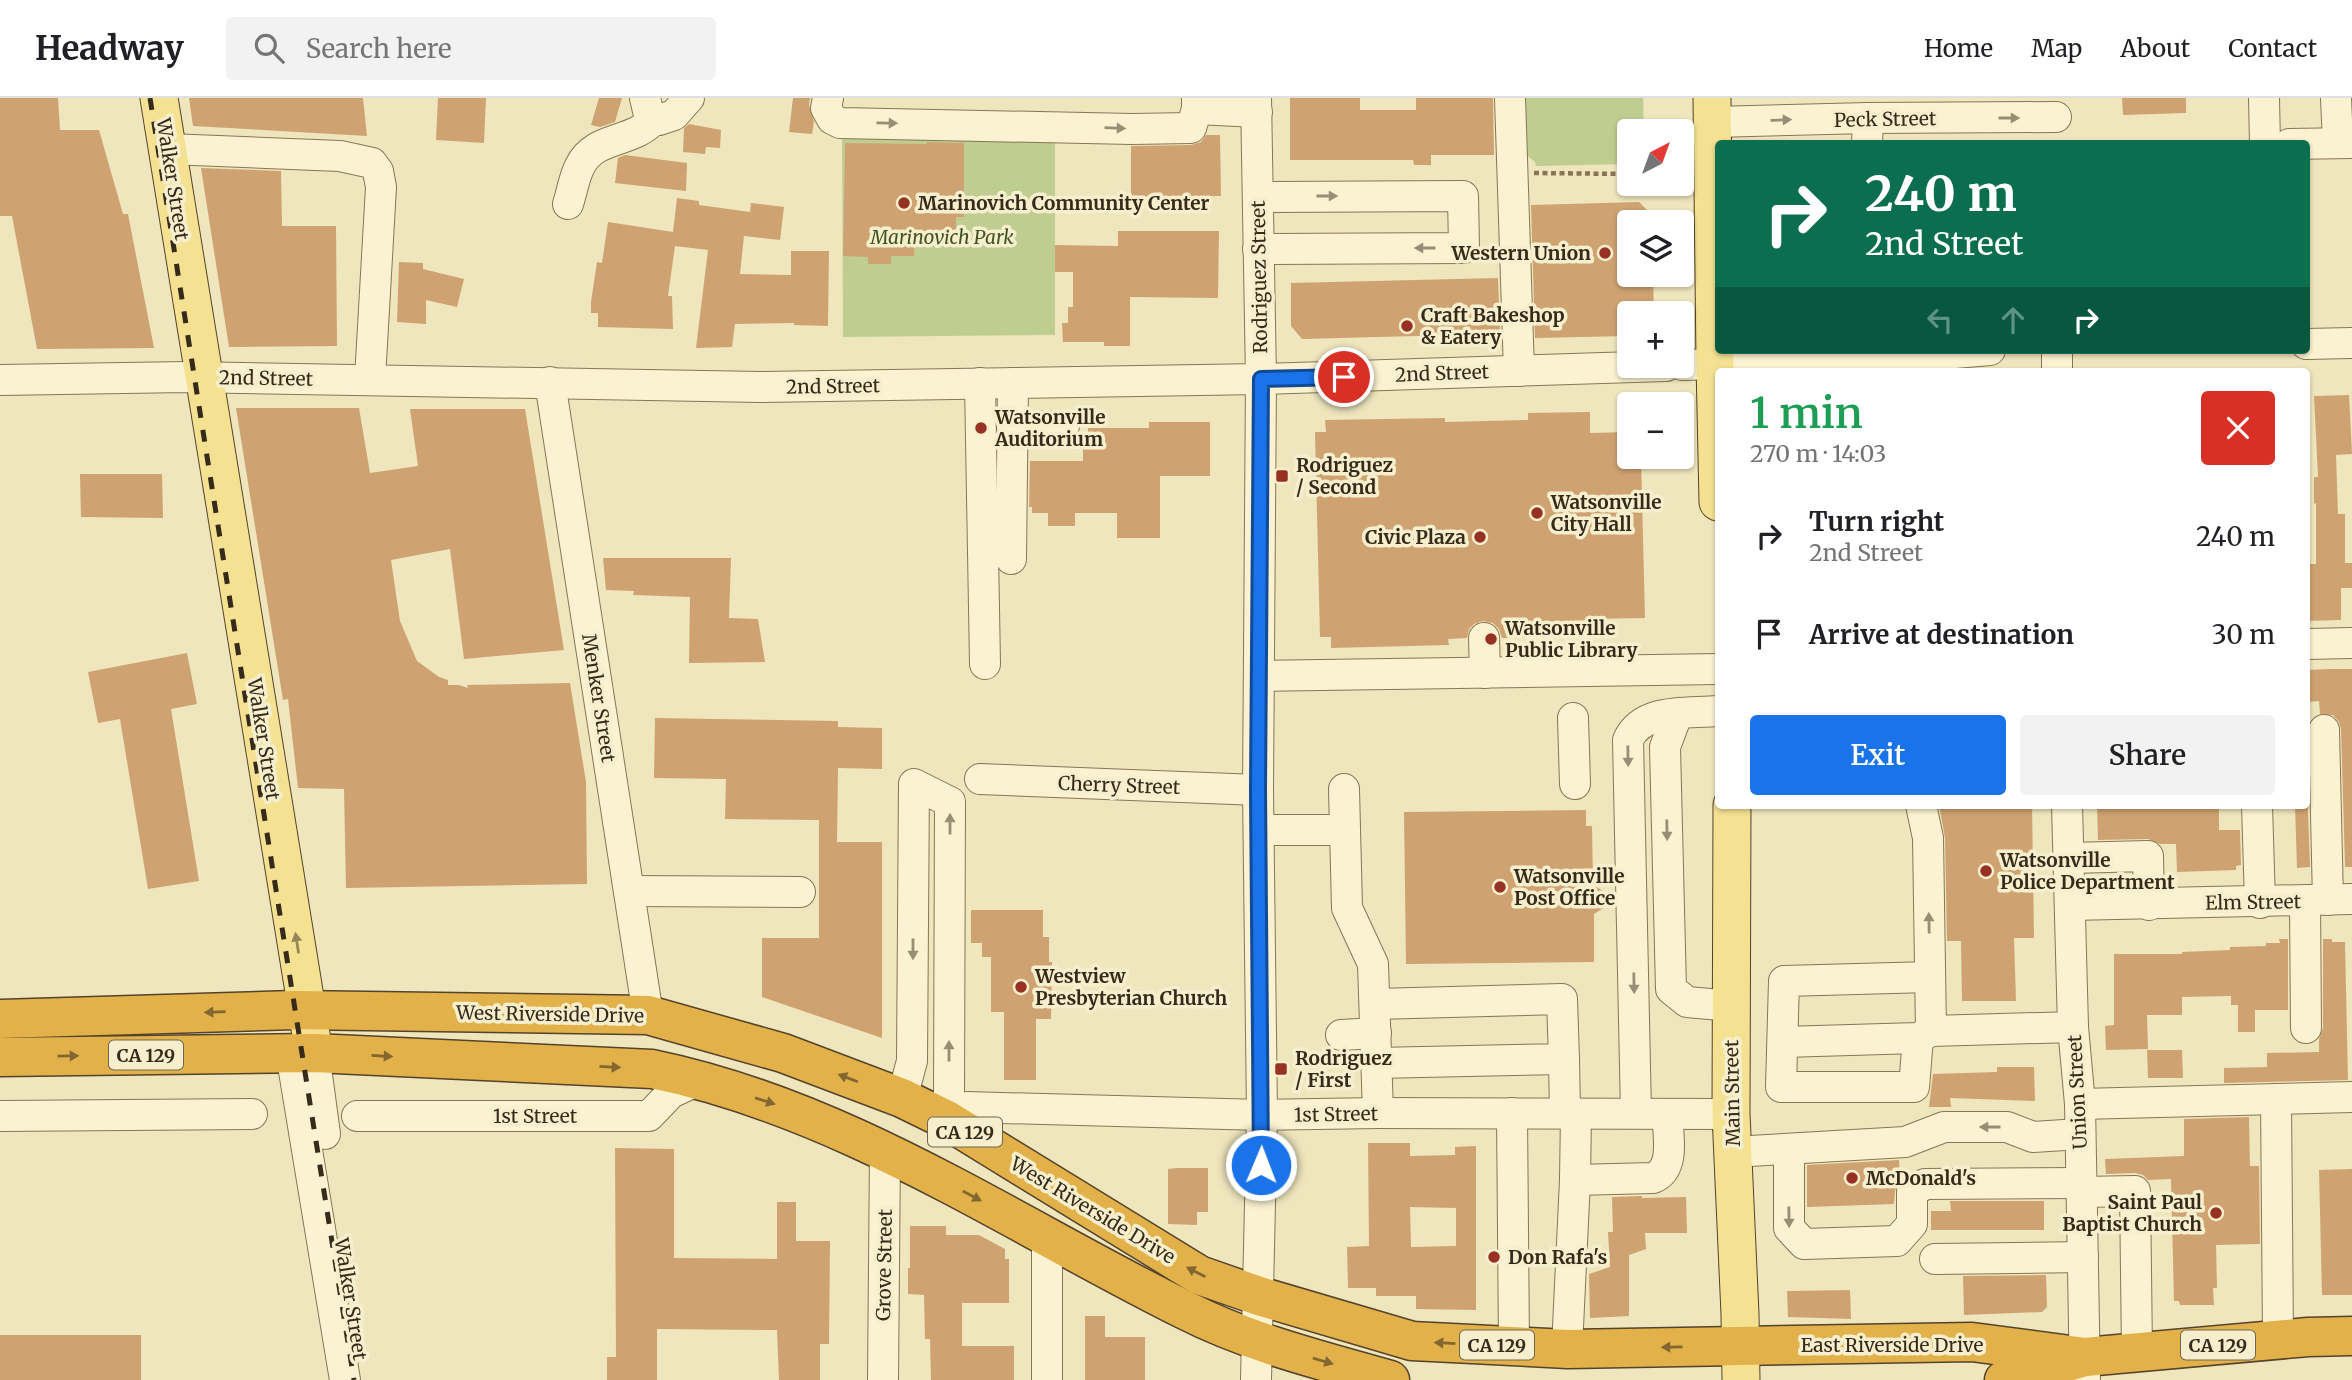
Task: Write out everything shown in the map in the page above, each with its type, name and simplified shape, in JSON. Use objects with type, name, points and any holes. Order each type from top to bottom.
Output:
[{"type":"highway","name":"West Riverside Drive","points":[[0,1019],[295,1010],[648,1015],[783,1053],[902,1098],[944,1119],[1199,1275],[1259,1296],[1412,1341],[1567,1349],[1741,1363]]},
{"type":"highway","name":"West Riverside Drive","points":[[0,1057],[303,1053],[652,1069],[701,1079],[796,1111],[885,1150],[1185,1311],[1257,1342],[1390,1380]]},
{"type":"highway","name":"East Riverside Drive","points":[[2004,1380],[2085,1368],[2137,1352],[2278,1339],[2352,1336]]},
{"type":"highway","name":"East Riverside Drive","points":[[1741,1363],[1972,1342],[2085,1368]]},
{"type":"main road","name":"Walker Street","points":[[143,98],[195,377],[303,1053]]},
{"type":"main road","name":"Walker Street","points":[[159,98],[168,149],[195,377]]},
{"type":"main road","points":[[1713,110],[1698,364],[1715,457]]},
{"type":"main road","name":"Main Street","points":[[1732,809],[1731,1114],[1741,1363]]},
{"type":"street","points":[[568,204],[577,173],[586,156],[608,142],[637,133],[649,108],[663,120],[674,115],[689,98]]},
{"type":"street","points":[[828,98],[826,108],[832,118],[840,123],[1132,129],[1191,128],[1197,104],[1256,105]]},
{"type":"street","points":[[1510,98],[1519,371]]},
{"type":"street","points":[[2264,98],[2265,140]]},
{"type":"street","points":[[2310,144],[2345,143],[2336,98]]},
{"type":"street","name":"Rodriguez Street","points":[[1256,105],[1261,379],[1258,790],[1262,1115],[1256,1380]]},
{"type":"street","name":"Peck Street","points":[[1713,110],[1867,131],[2056,120]]},
{"type":"street","points":[[168,149],[340,156],[372,163],[378,172],[381,187],[370,379]]},
{"type":"street","points":[[1258,197],[1463,196],[1464,248],[1258,249]]},
{"type":"street","points":[[2310,344],[2352,343]]},
{"type":"street","points":[[1698,364],[1871,365],[1958,354]]},
{"type":"street","name":"2nd Street","points":[[0,380],[195,377],[760,387],[1261,379],[1617,368]]},
{"type":"street","name":"Menker Street","points":[[550,382],[648,1015]]},
{"type":"street","points":[[980,383],[985,664]]},
{"type":"street","points":[[1011,559],[1013,383]]},
{"type":"street","points":[[1012,426],[1064,426]]},
{"type":"street","points":[[1484,638],[1485,673]]},
{"type":"street","points":[[2310,644],[2352,643]]},
{"type":"street","points":[[1259,676],[1715,669]]},
{"type":"street","points":[[1636,1113],[1628,740],[1633,730],[1648,718],[1715,711]]},
{"type":"street","points":[[1677,715],[1665,747],[1671,989],[1688,1002],[1731,1006]]},
{"type":"street","points":[[1573,719],[1575,784]]},
{"type":"street","points":[[2306,1028],[2328,900],[2324,730]]},
{"type":"street","name":"Cherry Street","points":[[981,779],[1258,790]]},
{"type":"street","points":[[902,1098],[912,1061],[914,784],[950,802],[948,1092],[944,1119]]},
{"type":"street","points":[[1344,789],[1347,908],[1373,964],[1378,1113]]},
{"type":"street","points":[[1922,809],[1928,838],[1930,977],[1924,1035],[1914,1087],[1781,1087],[1784,981],[1930,977]]},
{"type":"street","name":"Union Street","points":[[2067,809],[2073,1027],[2080,1104],[2085,1368]]},
{"type":"street","points":[[2257,809],[2260,903]]},
{"type":"street","points":[[1259,830],[1344,830]]},
{"type":"street","points":[[2068,858],[2148,856],[2149,905]]},
{"type":"street","points":[[629,891],[800,892]]},
{"type":"street","name":"Elm Street","points":[[2070,905],[2328,900]]},
{"type":"street","points":[[1375,1004],[1562,999],[1564,1059],[1576,1180],[1567,1349]]},
{"type":"street","points":[[1783,1042],[2073,1027]]},
{"type":"street","points":[[1341,1035],[1376,1033]]},
{"type":"street","name":"Walker Street","points":[[303,1053],[345,1380]]},
{"type":"street","name":"Walker Street","points":[[303,1053],[324,1126],[364,1380]]},
{"type":"street","points":[[1376,1063],[1564,1059]]},
{"type":"street","name":"1st Street","points":[[357,1116],[649,1116],[671,1093],[701,1079]]},
{"type":"street","points":[[2080,1104],[2352,1097]]},
{"type":"street","points":[[2276,1099],[2278,1339]]},
{"type":"street","name":"1st Street","points":[[944,1119],[967,1107],[1262,1115],[1731,1114]]},
{"type":"street","points":[[1512,1113],[1514,1346]]},
{"type":"street","points":[[0,1116],[252,1114]]},
{"type":"street","points":[[1576,1180],[1653,1178],[1661,1175],[1668,1159],[1667,1114]]},
{"type":"street","points":[[1733,1152],[1905,1142],[1944,1127],[2007,1127],[2037,1137],[2080,1134]]},
{"type":"street","points":[[2025,1182],[2036,1159],[2037,1137]]},
{"type":"street","points":[[1789,1149],[1789,1228],[1804,1244],[1897,1241],[1912,1224],[1912,1192],[1925,1184],[2025,1182],[2135,1191],[2137,1352]]},
{"type":"street","name":"Grove Street","points":[[883,1380],[885,1150]]},
{"type":"street","points":[[1047,1236],[1047,1380]]},
{"type":"street","points":[[1935,1259],[2083,1257]]},
{"type":"path","points":[[1513,173],[1617,174]]},
{"type":"green space","points":[[1524,98],[1643,98],[1644,119],[1617,119],[1617,164],[1536,166],[1525,154]]},
{"type":"green space","name":"Marinovich Park","points":[[842,132],[1055,143],[1055,335],[843,337]]},
{"type":"building","points":[[0,98],[58,98],[60,130],[99,130],[123,214],[128,214],[154,348],[37,349],[12,216],[0,216]]},
{"type":"building","points":[[189,98],[363,98],[367,136],[193,126]]},
{"type":"building","points":[[438,98],[486,98],[484,143],[436,140]]},
{"type":"building","points":[[599,98],[622,98],[615,122],[600,127],[591,125]]},
{"type":"building","points":[[793,98],[810,98],[809,105],[814,122],[812,134],[789,132]]},
{"type":"building","points":[[1290,98],[1360,98],[1360,110],[1416,110],[1416,98],[1493,98],[1494,155],[1431,155],[1431,165],[1414,165],[1413,160],[1290,160]]},
{"type":"building","points":[[2122,98],[2186,98],[2186,113],[2123,115]]},
{"type":"building","points":[[689,124],[721,130],[720,148],[706,147],[705,154],[683,152],[684,128]]},
{"type":"building","points":[[1206,135],[1220,135],[1221,196],[1131,197],[1131,146],[1191,145],[1201,142]]},
{"type":"building","name":"Marinovich Community Center","points":[[845,143],[964,143],[964,217],[956,217],[956,237],[914,236],[914,256],[891,256],[891,264],[868,264],[868,257],[843,256]]},
{"type":"building","points":[[625,155],[687,163],[686,191],[615,183],[618,158]]},
{"type":"building","points":[[201,168],[281,171],[282,226],[336,226],[337,346],[229,347]]},
{"type":"building","points":[[677,198],[699,201],[699,205],[750,212],[751,203],[784,207],[780,240],[744,236],[740,274],[791,275],[791,251],[829,251],[828,326],[794,323],[735,324],[732,347],[696,348],[708,250],[675,246],[668,296],[672,296],[673,329],[598,327],[598,313],[591,313],[591,302],[597,262],[602,263],[608,222],[673,232]]},
{"type":"building","points":[[1639,202],[1647,210],[1617,210],[1617,287],[1653,287],[1654,301],[1617,301],[1617,336],[1535,338],[1531,205]]},
{"type":"building","points":[[1118,231],[1219,231],[1218,298],[1130,297],[1130,346],[1104,346],[1104,342],[1063,342],[1062,323],[1068,323],[1068,307],[1073,307],[1073,272],[1055,272],[1055,245],[1118,246]]},
{"type":"building","points":[[399,262],[423,263],[423,269],[464,279],[457,307],[426,300],[426,324],[397,322]]},
{"type":"building","points":[[1498,278],[1500,330],[1493,334],[1302,339],[1291,326],[1291,283]]},
{"type":"building","points":[[2349,395],[2352,454],[2336,455],[2338,514],[2345,514],[2345,563],[2352,563],[2352,588],[2341,588],[2341,620],[2310,621],[2310,564],[2316,564],[2314,477],[2318,477],[2314,396]]},
{"type":"building","points":[[236,408],[359,408],[370,473],[418,466],[410,409],[525,409],[564,650],[464,659],[450,549],[391,560],[400,621],[417,661],[439,677],[448,680],[448,685],[468,688],[467,685],[570,683],[586,782],[587,884],[346,888],[344,789],[298,788],[288,699],[283,700]]},
{"type":"building","name":"Civic Plaza","points":[[1590,412],[1590,433],[1617,432],[1617,469],[1641,469],[1645,618],[1593,619],[1594,636],[1502,638],[1493,623],[1483,621],[1469,629],[1467,638],[1448,639],[1449,645],[1331,648],[1331,637],[1320,637],[1315,432],[1326,432],[1325,420],[1528,420],[1528,413]]},
{"type":"building","points":[[1149,422],[1210,422],[1210,476],[1160,476],[1160,538],[1117,538],[1117,513],[1075,513],[1075,526],[1048,526],[1048,513],[1032,513],[1032,507],[1029,507],[1030,461],[1083,461],[1083,436],[1088,435],[1088,428],[1149,428]]},
{"type":"building","points":[[80,474],[162,474],[163,518],[81,517]]},
{"type":"building","points":[[603,558],[731,558],[729,618],[758,619],[765,662],[689,663],[690,597],[633,595],[634,591],[606,590]]},
{"type":"building","points":[[187,653],[197,704],[171,709],[199,881],[148,889],[120,719],[98,723],[88,672]]},
{"type":"building","points":[[2352,669],[2352,867],[2345,867],[2341,729],[2333,715],[2320,714],[2319,701],[2310,702],[2310,670]]},
{"type":"building","points":[[655,718],[838,721],[838,727],[882,728],[882,769],[838,768],[837,842],[882,842],[882,1038],[762,997],[762,938],[819,938],[819,820],[725,819],[726,779],[654,778]]},
{"type":"building","name":"Watsonville Police Department","points":[[1940,809],[2032,809],[2034,938],[2014,938],[2016,1001],[1962,1001],[1961,941],[1947,941],[1945,838]]},
{"type":"building","points":[[2097,809],[2219,809],[2219,830],[2240,830],[2241,865],[2236,866],[2236,870],[2177,872],[2176,844],[2160,844],[2148,839],[2098,840]]},
{"type":"building","points":[[2295,809],[2308,809],[2310,867],[2297,868]]},
{"type":"building","name":"Watsonville Post Office","points":[[1586,810],[1586,826],[1592,826],[1593,885],[1605,892],[1607,899],[1605,907],[1594,914],[1594,962],[1406,964],[1404,812]]},
{"type":"building","name":"Westview Presbyterian Church","points":[[971,910],[1043,910],[1043,937],[1049,937],[1049,962],[1052,962],[1051,1019],[1036,1019],[1036,1080],[1004,1080],[1004,1012],[991,1012],[991,957],[982,957],[982,943],[971,943]]},
{"type":"building","points":[[2279,939],[2288,939],[2288,1010],[2255,1010],[2255,1032],[2238,1032],[2238,1005],[2231,1005],[2231,996],[2182,997],[2182,1015],[2147,1015],[2148,1049],[2106,1050],[2105,1026],[2114,1025],[2114,954],[2182,954],[2230,950],[2230,947],[2280,943]]},
{"type":"building","points":[[2323,939],[2345,942],[2348,1080],[2224,1083],[2224,1068],[2267,1067],[2267,1053],[2319,1052],[2319,1039],[2323,1028]]},
{"type":"building","points":[[2147,1050],[2182,1050],[2183,1078],[2148,1078]]},
{"type":"building","points":[[1997,1067],[2034,1067],[2035,1101],[1950,1098],[1951,1107],[1929,1107],[1933,1074],[1997,1072]]},
{"type":"building","name":"Saint Paul Baptist Church","points":[[2249,1117],[2250,1166],[2259,1166],[2260,1244],[2216,1245],[2217,1288],[2213,1288],[2214,1305],[2180,1305],[2179,1301],[2174,1301],[2171,1179],[2148,1180],[2135,1173],[2106,1174],[2105,1159],[2184,1156],[2184,1119]]},
{"type":"building","points":[[1368,1143],[1410,1143],[1410,1156],[1455,1155],[1455,1147],[1476,1146],[1476,1310],[1416,1309],[1416,1296],[1376,1296],[1376,1288],[1348,1288],[1347,1247],[1369,1246]],"holes":[[[1410,1207],[1456,1208],[1456,1246],[1411,1247]]]},
{"type":"building","points":[[615,1148],[674,1149],[674,1258],[777,1259],[777,1202],[796,1202],[796,1241],[830,1241],[829,1344],[820,1344],[820,1380],[779,1380],[777,1330],[657,1329],[657,1380],[607,1380],[607,1357],[616,1357]]},
{"type":"building","name":"McDonald's","points":[[1899,1160],[1900,1180],[1895,1191],[1894,1204],[1807,1207],[1807,1165]]},
{"type":"building","points":[[1208,1168],[1208,1212],[1197,1212],[1197,1225],[1168,1224],[1168,1169]]},
{"type":"building","points":[[2352,1169],[2352,1295],[2322,1295],[2319,1170]]},
{"type":"building","points":[[1612,1197],[1686,1197],[1687,1233],[1645,1233],[1646,1249],[1629,1255],[1629,1316],[1590,1318],[1589,1274],[1610,1267],[1608,1232],[1613,1232]]},
{"type":"building","points":[[1950,1201],[2044,1201],[2044,1230],[1931,1230],[1931,1211],[1951,1211]]},
{"type":"building","points":[[910,1226],[946,1226],[946,1235],[979,1235],[1005,1249],[1005,1259],[1009,1259],[1009,1303],[962,1303],[962,1346],[1014,1346],[1014,1380],[931,1380],[930,1339],[925,1339],[924,1295],[908,1294]]},
{"type":"building","points":[[2046,1275],[2047,1307],[2042,1312],[1964,1315],[1963,1276]]},
{"type":"building","points":[[1850,1290],[1851,1319],[1788,1317],[1787,1291]]},
{"type":"building","points":[[1085,1316],[1105,1316],[1105,1337],[1145,1337],[1145,1380],[1085,1380]]},
{"type":"building","points":[[0,1335],[141,1335],[141,1380],[0,1380]]},
{"type":"railway","points":[[150,98],[354,1380]]},
{"type":"place","name":"Marinovich Community Center","points":[[904,203]]},
{"type":"place","name":"Western Union","points":[[1605,253]]},
{"type":"place","name":"Craft Bakeshop & Eatery","points":[[1407,326]]},
{"type":"place","name":"Watsonville Auditorium","points":[[981,428]]},
{"type":"place","name":"Rodriguez / Second","points":[[1282,476]]},
{"type":"place","name":"Watsonville City Hall","points":[[1537,513]]},
{"type":"place","name":"Civic Plaza","points":[[1480,537]]},
{"type":"place","name":"Watsonville Public Library","points":[[1491,639]]},
{"type":"place","name":"Watsonville Police Department","points":[[1986,871]]},
{"type":"place","name":"Watsonville Post Office","points":[[1500,887]]},
{"type":"place","name":"Westview Presbyterian Church","points":[[1021,987]]},
{"type":"place","name":"Rodriguez / First","points":[[1281,1069]]},
{"type":"place","name":"McDonald's","points":[[1852,1178]]},
{"type":"place","name":"Saint Paul Baptist Church","points":[[2216,1213]]},
{"type":"place","name":"Don Rafa's","points":[[1494,1257]]},
{"type":"route","points":[[1261,1165],[1258,790],[1261,379],[1344,377]]}]
